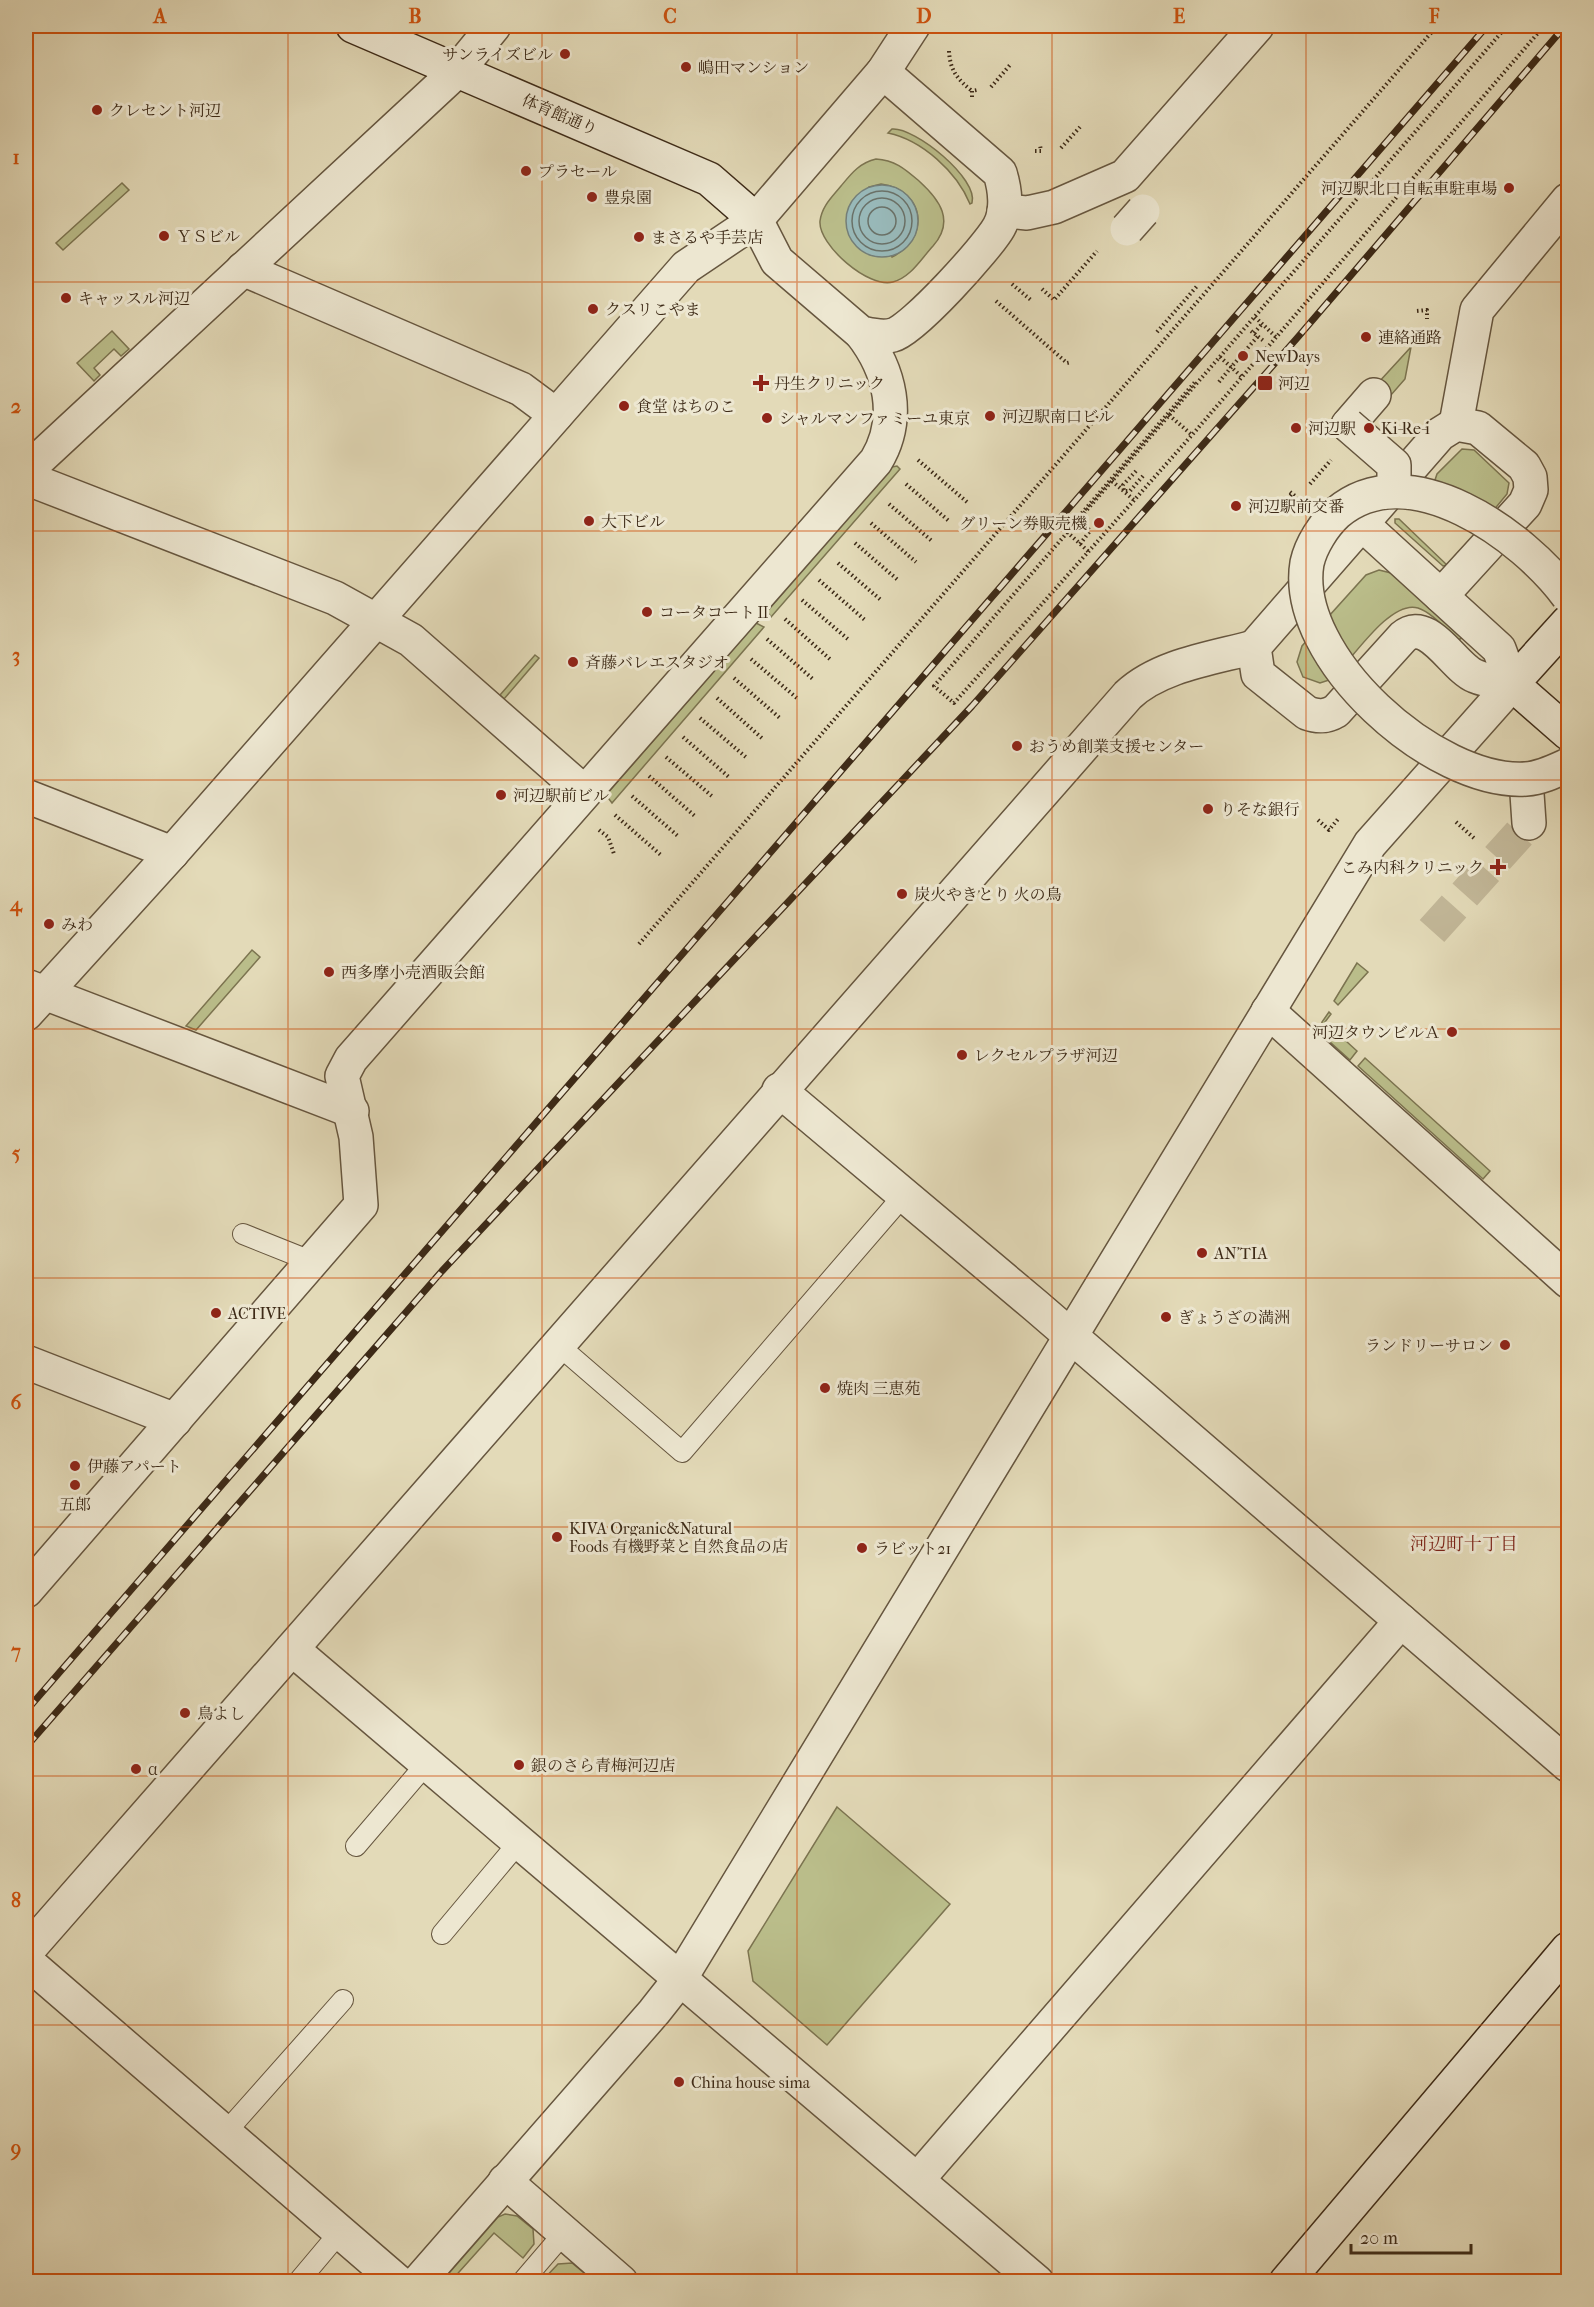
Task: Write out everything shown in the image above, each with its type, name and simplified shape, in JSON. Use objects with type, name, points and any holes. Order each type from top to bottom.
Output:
[{"type":"street","name":"体育館通り","points":[[353,26],[709,179],[756,220]]},
{"type":"street","points":[[26,471],[458,70],[494,26]]},
{"type":"street","points":[[352,1111],[32,998],[172,853],[686,267],[756,220],[883,72],[913,26]]},
{"type":"street","points":[[1004,211],[1027,213],[1054,207],[1125,176],[1257,26]]},
{"type":"street","points":[[861,333],[894,335],[906,330],[921,317],[985,245],[1000,226],[1004,211],[1005,188],[1000,173],[883,72]]},
{"type":"street","points":[[1456,424],[1477,310],[1569,200]]},
{"type":"street","points":[[1111,234],[1127,229],[1143,211]]},
{"type":"street","points":[[26,1591],[361,1205],[352,1111],[342,1076],[351,1059],[584,792],[620,755],[879,456],[890,424],[889,398],[882,363],[861,333],[777,261],[756,220]]},
{"type":"street","points":[[243,269],[521,389],[556,415]]},
{"type":"street","points":[[1355,395],[1347,425],[1394,465],[1394,491]]},
{"type":"street","points":[[26,1952],[779,1090],[1136,688],[1190,664],[1254,647],[1363,525],[1440,434],[1456,424],[1478,428],[1524,466],[1530,477],[1531,490],[1525,504],[1441,596]]},
{"type":"street","points":[[26,478],[335,598],[377,620],[411,640],[584,792]]},
{"type":"street","points":[[1569,596],[1532,554],[1488,523],[1439,500],[1394,491],[1368,495],[1347,505],[1329,520],[1316,540],[1307,562],[1307,585],[1311,608],[1339,664],[1366,700],[1402,732],[1428,750],[1477,771],[1526,779],[1548,774],[1569,765]]},
{"type":"street","points":[[1363,525],[1498,649],[1512,684],[1569,733]]},
{"type":"street","points":[[418,2282],[654,2012],[680,1979],[1370,844],[1569,622]]},
{"type":"street","points":[[1254,647],[1258,674],[1314,716],[1329,715],[1336,711],[1408,632],[1415,631],[1429,636],[1473,676],[1512,684]]},
{"type":"street","points":[[1526,779],[1528,823]]},
{"type":"street","points":[[26,796],[172,853]]},
{"type":"street","points":[[1268,1011],[1569,1281]]},
{"type":"street","points":[[779,1090],[1569,1765]]},
{"type":"street","points":[[26,1362],[175,1420]]},
{"type":"street","points":[[918,2179],[1401,1621]]},
{"type":"street","points":[[292,1649],[1037,2282]]},
{"type":"street","points":[[1286,2282],[1569,1949]]},
{"type":"street","points":[[26,1961],[398,2282]]},
{"type":"street","points":[[505,2181],[621,2282]]},
{"type":"lane","points":[[557,1344],[682,1452],[903,1196]]},
{"type":"lane","points":[[243,1234],[313,1262]]},
{"type":"lane","points":[[356,1846],[427,1762]]},
{"type":"lane","points":[[442,1934],[520,1841]]},
{"type":"lane","points":[[225,2133],[343,2000]]},
{"type":"lane","points":[[298,2282],[340,2232]]},
{"type":"lane","points":[[522,2282],[564,2233]]},
{"type":"path","points":[[639,944],[1437,26]]},
{"type":"path","points":[[1507,26],[934,686],[954,703],[1192,435],[1544,26]]},
{"type":"path","points":[[949,51],[949,63],[956,78],[972,91]]},
{"type":"path","points":[[991,87],[1010,65]]},
{"type":"path","points":[[972,91],[977,90]]},
{"type":"path","points":[[972,91],[972,97]]},
{"type":"path","points":[[1062,148],[1080,127]]},
{"type":"path","points":[[1035,151],[1041,151],[1040,145]]},
{"type":"path","points":[[1042,289],[1054,300],[1111,234]]},
{"type":"path","points":[[1012,284],[1032,301]]},
{"type":"path","points":[[1157,332],[1198,285]]},
{"type":"path","points":[[996,301],[1067,363],[1071,362]]},
{"type":"path","points":[[1417,310],[1427,310],[1432,315]]},
{"type":"path","points":[[1427,310],[1427,319]]},
{"type":"path","points":[[1255,317],[1276,337]]},
{"type":"path","points":[[1218,382],[1238,359],[1262,324]]},
{"type":"path","points":[[1255,335],[1264,342]]},
{"type":"path","points":[[1220,357],[1242,376]]},
{"type":"path","points":[[1080,544],[1090,531],[1083,522],[1080,526],[1075,520],[1195,382]]},
{"type":"path","points":[[1169,415],[1192,435]]},
{"type":"path","points":[[908,466],[916,458],[967,502]]},
{"type":"path","points":[[1325,467],[1330,461]]},
{"type":"path","points":[[1124,491],[1123,485],[1136,471]]},
{"type":"path","points":[[1124,491],[1130,491],[1143,477]]},
{"type":"path","points":[[898,478],[950,522]]},
{"type":"path","points":[[1112,480],[1134,500]]},
{"type":"path","points":[[1292,494],[1285,502],[1293,509]]},
{"type":"path","points":[[881,497],[933,542]]},
{"type":"path","points":[[864,517],[916,562]]},
{"type":"path","points":[[1067,532],[1089,552]]},
{"type":"path","points":[[847,537],[899,581]]},
{"type":"path","points":[[830,556],[882,601]]},
{"type":"path","points":[[814,576],[865,620]]},
{"type":"path","points":[[797,595],[849,640]]},
{"type":"path","points":[[779,615],[831,660]]},
{"type":"path","points":[[762,635],[814,680]]},
{"type":"path","points":[[746,654],[798,699]]},
{"type":"path","points":[[729,674],[781,719]]},
{"type":"path","points":[[711,694],[764,739]]},
{"type":"path","points":[[695,713],[747,758]]},
{"type":"path","points":[[678,733],[730,778]]},
{"type":"path","points":[[661,753],[713,797]]},
{"type":"path","points":[[644,772],[696,817]]},
{"type":"path","points":[[627,792],[679,837]]},
{"type":"path","points":[[611,810],[662,856]]},
{"type":"path","points":[[1318,820],[1329,830],[1338,820]]},
{"type":"path","points":[[1456,822],[1475,839]]},
{"type":"green space","points":[[892,129],[915,136],[943,156],[966,181],[972,193],[972,203],[970,204],[956,180],[937,159],[913,143],[888,133]]},
{"type":"green space","points":[[876,159],[889,161],[909,173],[933,196],[944,219],[940,237],[933,246],[910,272],[893,282],[871,279],[847,263],[827,242],[820,221],[828,202],[852,173]],"holes":[[[881,184],[896,188],[907,195],[918,216],[913,238],[905,249],[892,257],[869,187]]]},
{"type":"green space","points":[[122,183],[129,190],[63,250],[56,243]]},
{"type":"green space","points":[[112,331],[129,349],[121,356],[114,349],[94,368],[100,375],[94,381],[77,363]]},
{"type":"green space","points":[[1411,347],[1405,379],[1391,395],[1378,383]]},
{"type":"green space","points":[[1462,449],[1474,450],[1509,483],[1507,494],[1488,517],[1433,486],[1437,474]]},
{"type":"green space","points":[[897,466],[900,469],[771,617],[767,611],[892,467]]},
{"type":"green space","points":[[1395,519],[1399,519],[1447,565],[1443,566],[1395,523]]},
{"type":"green space","points":[[1379,570],[1391,573],[1462,638],[1458,640],[1424,610],[1407,608],[1383,622],[1332,679],[1320,683],[1303,677],[1297,662],[1302,646],[1366,575]]},
{"type":"green space","points":[[756,623],[764,627],[612,803],[606,795]]},
{"type":"green space","points":[[535,655],[539,658],[504,699],[500,695]]},
{"type":"green space","points":[[252,950],[260,957],[196,1030],[186,1026]]},
{"type":"green space","points":[[1357,963],[1368,972],[1338,1005],[1334,1001]]},
{"type":"green space","points":[[1329,1012],[1331,1014],[1325,1022],[1357,1051],[1350,1060],[1320,1033],[1322,1022]]},
{"type":"green space","points":[[1365,1058],[1490,1171],[1483,1179],[1358,1066]]},
{"type":"green space","points":[[837,1807],[950,1904],[827,2045],[753,1981],[748,1951]]},
{"type":"green space","points":[[505,2214],[517,2216],[533,2229],[534,2244],[523,2258],[494,2233],[451,2281],[442,2281],[498,2217]]},
{"type":"green space","points":[[572,2263],[594,2281],[542,2281],[558,2264]]},
{"type":"water","points":[[889,185],[908,195],[916,207],[918,221],[916,235],[908,247],[896,255],[875,257],[856,247],[848,235],[846,214],[856,195],[868,187]]},
{"type":"tunnel","points":[[1432,931],[1529,823]]},
{"type":"railway","points":[[26,1711],[1487,26]]},
{"type":"railway","points":[[26,1747],[442,1271],[972,706],[1298,337],[1565,26]]},
{"type":"place","name":"サンライズビル","points":[[565,54]]},
{"type":"place","name":"嶋田マンション","points":[[686,67]]},
{"type":"place","name":"クレセント河辺","points":[[97,110]]},
{"type":"place","name":"プラセール","points":[[526,171]]},
{"type":"place","name":"河辺駅北口自転車駐車場","points":[[1509,188]]},
{"type":"place","name":"豊泉園","points":[[592,197]]},
{"type":"place","name":"ＹＳビル","points":[[164,236]]},
{"type":"place","name":"まさるや手芸店","points":[[639,237]]},
{"type":"place","name":"キャッスル河辺","points":[[66,298]]},
{"type":"place","name":"クスリこやま","points":[[593,309]]},
{"type":"place","name":"連絡通路","points":[[1366,337]]},
{"type":"place","name":"NewDays","points":[[1243,356]]},
{"type":"place","name":"丹生クリニック","points":[[761,383]]},
{"type":"place","name":"河辺","points":[[1265,383]]},
{"type":"place","name":"食堂 はちのこ","points":[[624,406]]},
{"type":"place","name":"河辺駅南口ビル","points":[[990,416]]},
{"type":"place","name":"シャルマンファミーユ東京","points":[[767,418]]},
{"type":"place","name":"河辺駅","points":[[1296,428]]},
{"type":"place","name":"Ki-Re-i","points":[[1369,428]]},
{"type":"place","name":"河辺駅前交番","points":[[1236,506]]},
{"type":"place","name":"大下ビル","points":[[589,521]]},
{"type":"place","name":"グリーン券販売機","points":[[1099,523]]},
{"type":"place","name":"コータコートⅡ","points":[[647,612]]},
{"type":"place","name":"斉藤バレエスタジオ","points":[[573,662]]},
{"type":"place","name":"おうめ創業支援センター","points":[[1017,746]]},
{"type":"place","name":"河辺駅前ビル","points":[[501,795]]},
{"type":"place","name":"りそな銀行","points":[[1208,809]]},
{"type":"place","name":"こみ内科クリニック","points":[[1498,867]]},
{"type":"place","name":"炭火やきとり 火の鳥","points":[[902,894]]},
{"type":"place","name":"みわ","points":[[49,924]]},
{"type":"place","name":"西多摩小売酒販会館","points":[[329,972]]},
{"type":"place","name":"河辺タウンビルＡ","points":[[1452,1032]]},
{"type":"place","name":"レクセルプラザ河辺","points":[[962,1055]]},
{"type":"place","name":"AN'TIA","points":[[1202,1253]]},
{"type":"place","name":"ACTIVE","points":[[216,1313]]},
{"type":"place","name":"ぎょうざの満洲","points":[[1166,1317]]},
{"type":"place","name":"ランドリーサロン","points":[[1505,1345]]},
{"type":"place","name":"焼肉 三恵苑","points":[[825,1388]]},
{"type":"place","name":"伊藤アパート","points":[[75,1466]]},
{"type":"place","name":"五郎","points":[[75,1485]]},
{"type":"place","name":"KIVA Organic&Natural Foods 有機野菜と自然食品の店","points":[[557,1537]]},
{"type":"place","name":"ラビット21","points":[[862,1548]]},
{"type":"place","name":"鳥よし","points":[[185,1713]]},
{"type":"place","name":"銀のさら青梅河辺店","points":[[519,1765]]},
{"type":"place","name":"α","points":[[136,1769]]},
{"type":"place","name":"China house sima","points":[[679,2082]]},
{"type":"district","name":"河辺町十丁目","points":[[1464,1544]]}]
